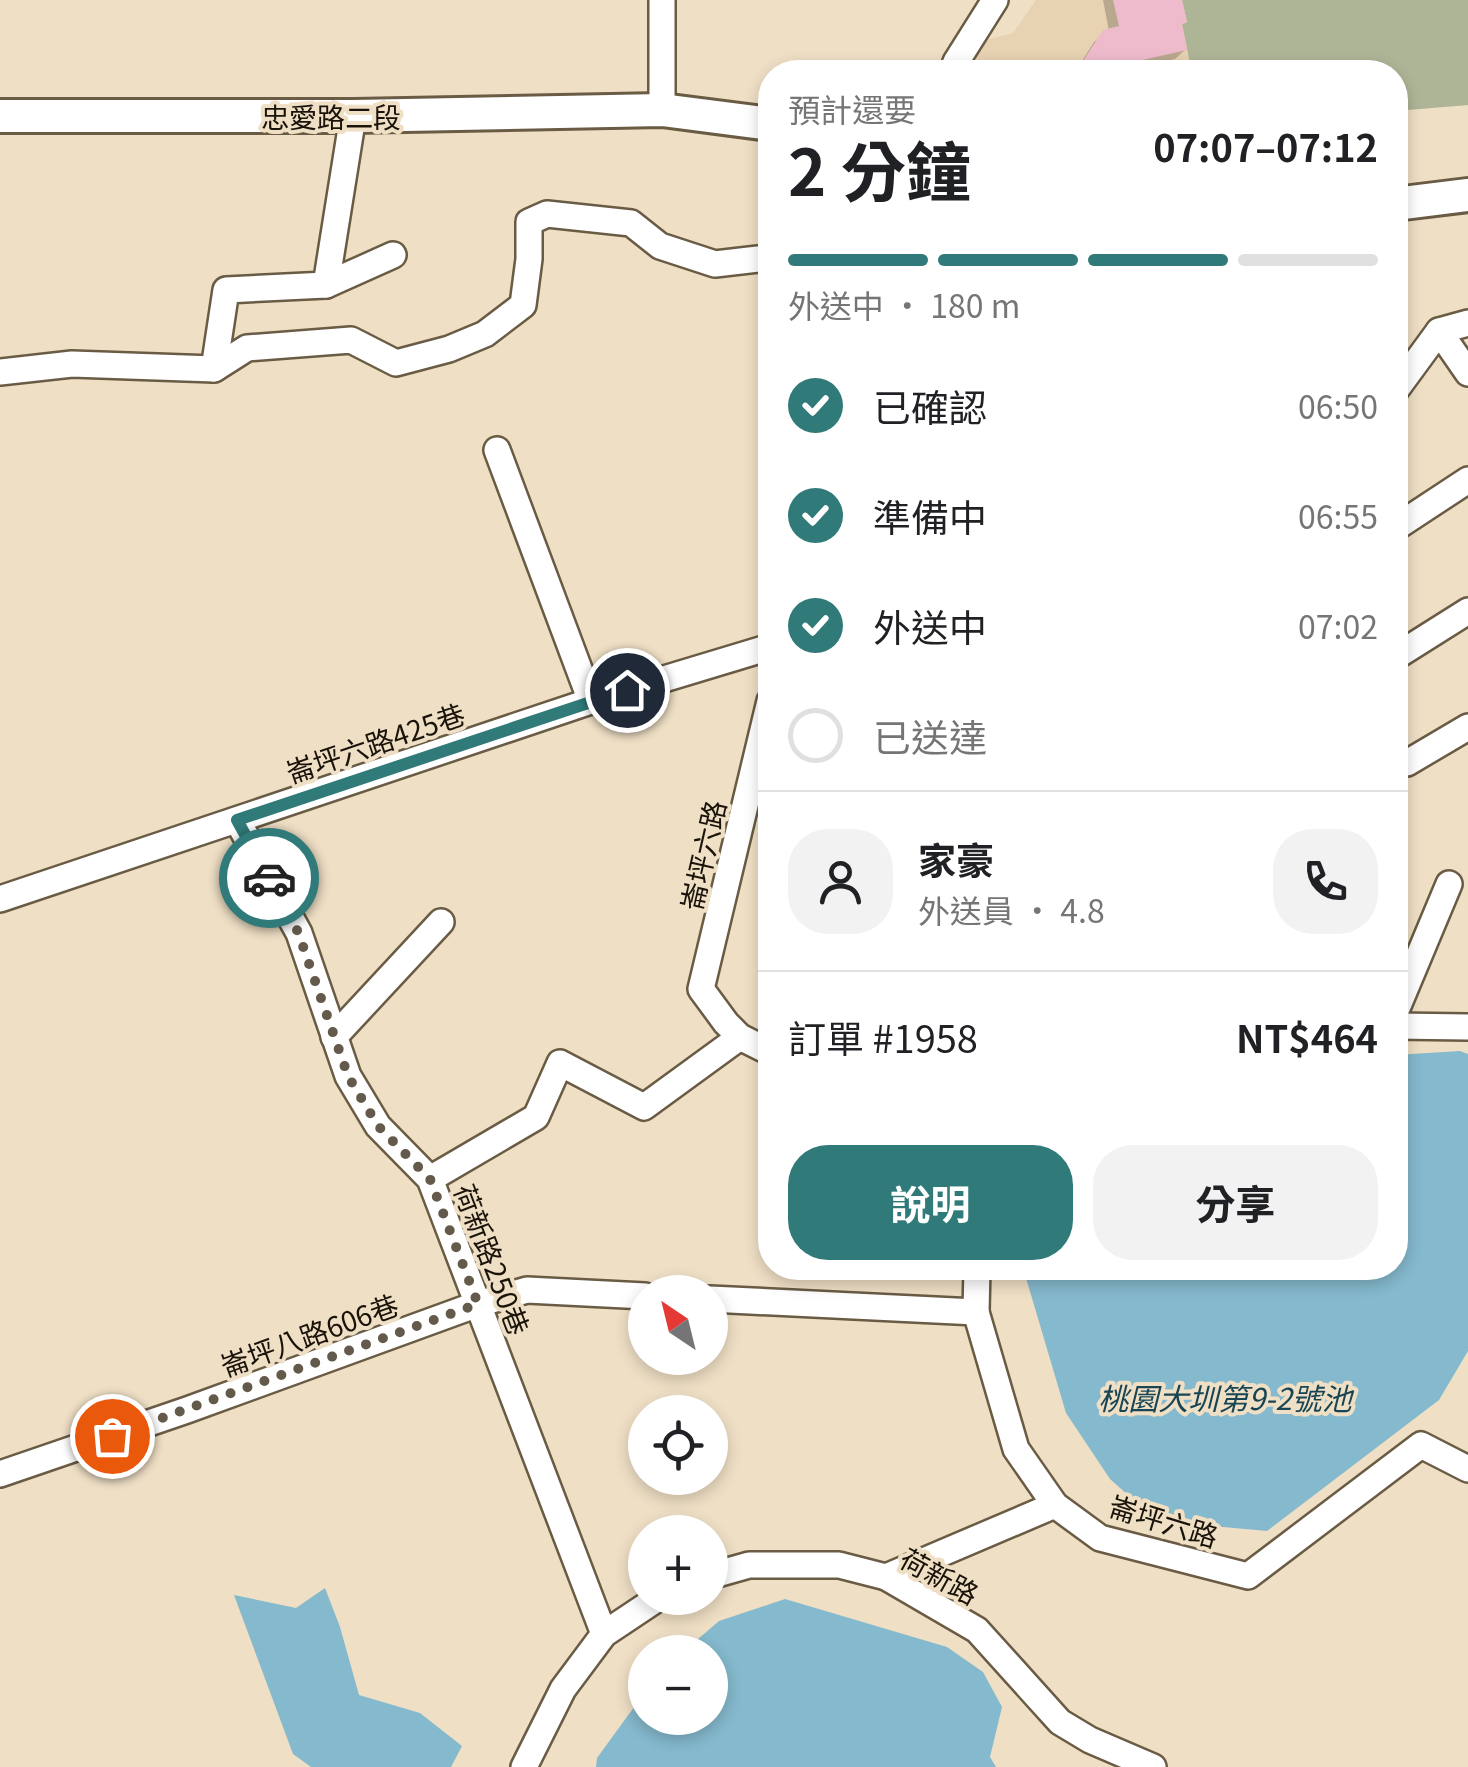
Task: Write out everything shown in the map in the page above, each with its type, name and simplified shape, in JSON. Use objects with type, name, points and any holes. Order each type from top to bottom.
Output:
[{"type":"main road","name":"忠愛路二段","points":[[0,116],[353,116],[662,110],[758,122]]},
{"type":"main road","points":[[1408,202],[1468,195]]},
{"type":"street","points":[[662,0],[662,110]]},
{"type":"street","points":[[957,60],[996,0]]},
{"type":"street","points":[[326,285],[353,116]]},
{"type":"street","points":[[0,372],[72,364],[214,369],[247,348],[352,340],[396,363],[449,349],[485,334],[523,305],[529,222],[547,214],[631,223],[660,246],[715,264],[758,259]]},
{"type":"street","points":[[214,369],[226,290],[326,285],[394,255]]},
{"type":"street","points":[[1408,373],[1439,331],[1468,323]]},
{"type":"street","points":[[1439,331],[1468,372]]},
{"type":"street","points":[[497,450],[591,701]]},
{"type":"street","points":[[1408,519],[1468,480]]},
{"type":"street","points":[[1408,649],[1468,611]]},
{"type":"street","name":"崙坪六路425巷","points":[[0,900],[591,701],[758,650]]},
{"type":"street","points":[[1408,762],[1468,727]]},
{"type":"street","name":"崙坪六路","points":[[758,752],[702,989],[726,1023],[758,1046]]},
{"type":"street","name":"荷新路250巷","points":[[237,820],[298,932],[348,1076],[378,1126],[430,1179],[604,1634]]},
{"type":"street","points":[[1408,981],[1449,884]]},
{"type":"street","points":[[334,1036],[441,922]]},
{"type":"street","points":[[1408,1026],[1468,1027]]},
{"type":"street","points":[[430,1179],[536,1117],[560,1063],[644,1106],[740,1036]]},
{"type":"street","name":"崙坪六路","points":[[977,1280],[976,1312],[1016,1449],[1055,1505],[1100,1538],[1248,1576],[1421,1445],[1468,1469]]},
{"type":"street","name":"崙坪八路606巷","points":[[0,1474],[527,1290],[628,1295]]},
{"type":"street","points":[[728,1300],[976,1312]]},
{"type":"street","points":[[886,1577],[1055,1505]]},
{"type":"street","name":"荷新路","points":[[728,1571],[749,1565],[839,1565],[886,1577],[977,1630],[1060,1722],[1152,1767]]},
{"type":"street","points":[[524,1767],[563,1689],[604,1634],[632,1615]]},
{"type":"shaded area","points":[[1036,0],[1468,0],[1468,105],[1408,110],[1408,60],[972,60],[985,40],[1013,33]]},
{"type":"green space","points":[[1182,0],[1468,0],[1468,105],[1408,110],[1408,60],[1189,60],[1182,24],[1187,22]]},
{"type":"water","name":"桃園大圳第9-2號池","points":[[1460,1051],[1468,1054],[1468,1351],[1439,1400],[1267,1531],[1157,1521],[1110,1479],[1066,1413],[1027,1280],[1408,1280],[1408,1054]]},
{"type":"water","points":[[325,1588],[359,1695],[420,1713],[462,1746],[451,1767],[311,1767],[293,1754],[234,1595],[296,1608]]},
{"type":"water","points":[[785,1599],[947,1647],[983,1672],[1002,1707],[990,1757],[996,1767],[596,1767],[597,1758],[628,1715],[628,1735],[728,1735],[728,1635],[703,1635],[719,1621]]},
{"type":"building","points":[[1113,0],[1182,0],[1187,50],[1142,60],[1084,60],[1103,30],[1119,26]]},
{"type":"way so far","points":[[112,1436],[478,1304],[430,1179],[378,1126],[348,1076],[298,932],[269,878]]},
{"type":"route","points":[[269,878],[237,820],[627,690]]}]
